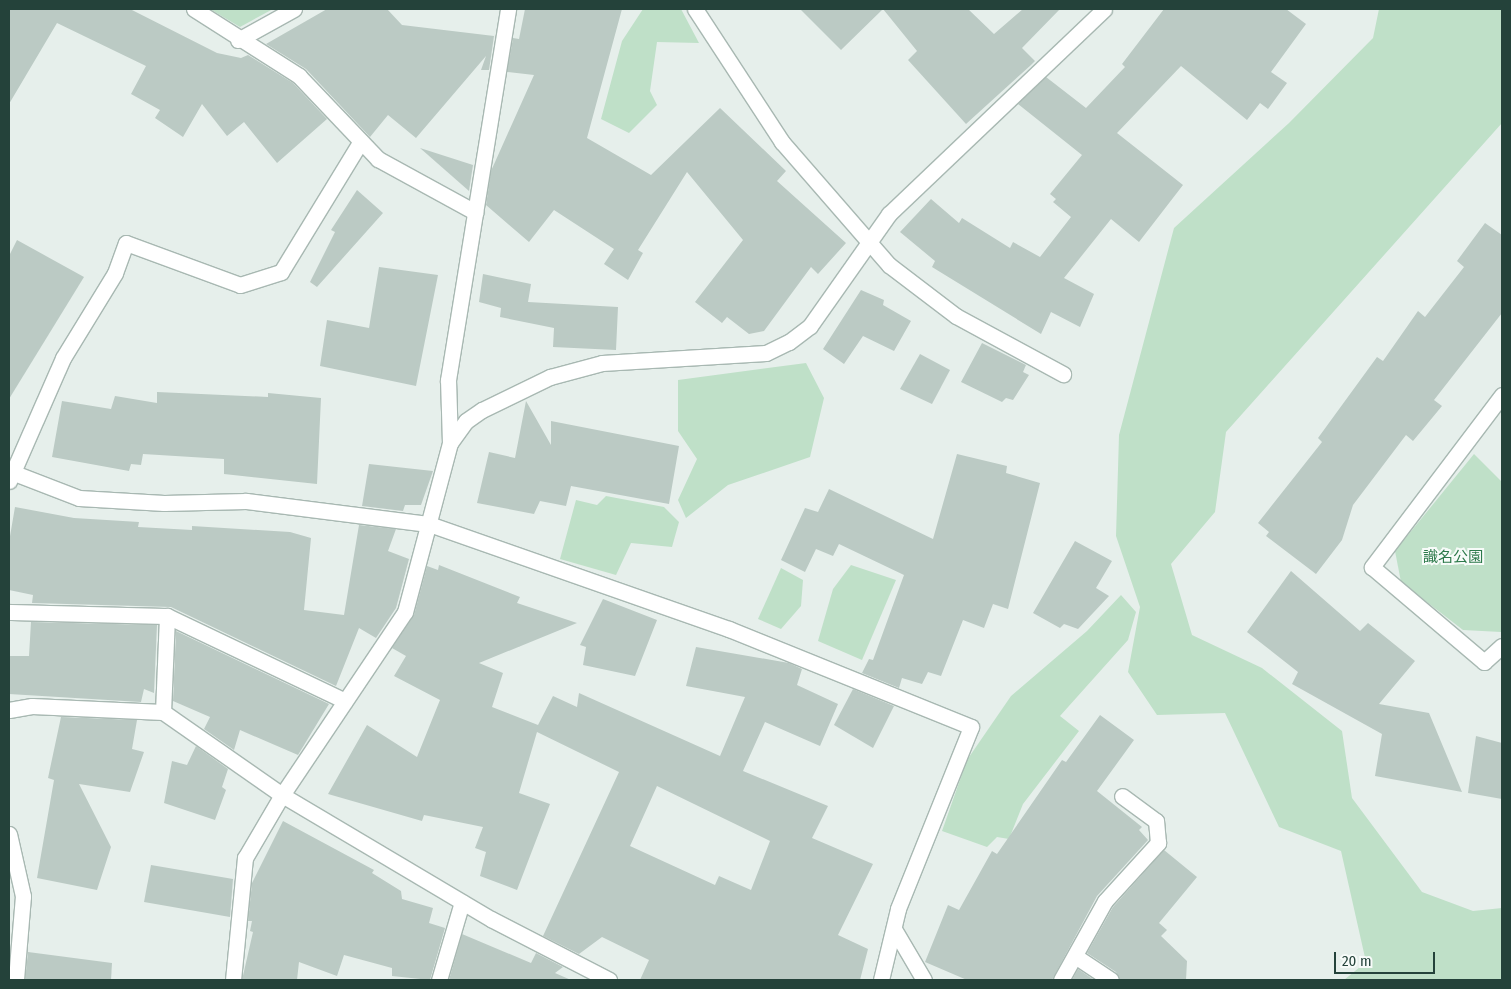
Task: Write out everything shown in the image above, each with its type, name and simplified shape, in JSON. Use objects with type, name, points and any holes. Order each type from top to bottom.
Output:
[{"type":"street","points":[[194,9],[238,40],[299,76],[378,158],[476,212]]},
{"type":"street","points":[[238,40],[294,9]]},
{"type":"street","points":[[232,980],[244,858],[282,795],[405,612],[450,443],[447,388],[508,9]]},
{"type":"street","points":[[695,9],[782,142],[889,265],[956,316],[1063,374]]},
{"type":"street","points":[[450,443],[466,420],[482,410],[550,377],[602,363],[766,353],[810,326],[889,214],[1104,9]]},
{"type":"street","points":[[361,141],[281,272],[240,285],[126,243],[115,273],[63,358],[10,475],[79,498],[164,503],[246,501],[429,524],[729,628],[971,727],[894,929],[881,980]]},
{"type":"street","points":[[1502,395],[1372,567],[1484,662],[1502,646]]},
{"type":"street","points":[[9,612],[167,616],[346,701]]},
{"type":"street","points":[[163,712],[167,616]]},
{"type":"street","points":[[9,710],[32,706],[163,712],[282,795],[462,902],[609,980]]},
{"type":"street","points":[[1061,980],[1105,901],[1158,843],[1156,821],[1122,796]]},
{"type":"street","points":[[9,834],[23,896],[16,980]]},
{"type":"street","points":[[439,980],[462,902]]},
{"type":"street","points":[[894,929],[924,980]]},
{"type":"street","points":[[1075,956],[1111,980]]},
{"type":"green space","points":[[210,9],[273,9],[240,27]]},
{"type":"green space","points":[[643,9],[681,9],[699,43],[657,42],[650,91],[657,105],[629,133],[601,119],[622,41]]},
{"type":"green space","points":[[1379,9],[1502,9],[1502,123],[1226,432],[1215,512],[1171,564],[1192,635],[1262,668],[1342,731],[1352,798],[1422,892],[1473,911],[1502,908],[1502,980],[1344,980],[1366,962],[1341,851],[1279,827],[1225,713],[1157,715],[1128,672],[1140,607],[1116,536],[1119,435],[1174,228],[1289,123],[1373,38]]},
{"type":"green space","points":[[806,363],[824,398],[810,457],[728,485],[686,518],[678,500],[697,459],[678,431],[678,380]]},
{"type":"green space","name":"識名公園","points":[[1474,454],[1502,482],[1501,632],[1463,630],[1401,582],[1395,551]]},
{"type":"green space","points":[[606,496],[664,507],[679,522],[672,547],[631,543],[616,575],[560,559],[576,500],[597,505]]},
{"type":"green space","points":[[851,565],[896,580],[862,660],[818,641],[833,589]]},
{"type":"green space","points":[[781,568],[803,580],[801,606],[781,629],[758,619]]},
{"type":"green space","points":[[1121,595],[1136,612],[1128,640],[1060,716],[1079,731],[1023,804],[1009,839],[997,837],[987,847],[942,831],[967,760],[1011,696],[1087,631]]},
{"type":"building","points":[[9,9],[130,9],[217,53],[241,58],[248,55],[293,83],[327,119],[277,163],[244,122],[227,136],[202,104],[183,137],[155,118],[160,110],[131,94],[146,66],[57,23],[9,104]]},
{"type":"building","points":[[327,9],[387,9],[402,25],[494,36],[489,70],[481,70],[486,56],[416,138],[388,115],[370,137],[306,69],[266,44]]},
{"type":"building","points":[[525,9],[622,9],[587,138],[651,175],[720,108],[786,171],[777,181],[846,243],[818,274],[811,267],[764,331],[749,334],[727,317],[722,323],[695,302],[743,240],[687,172],[638,250],[643,253],[628,280],[604,264],[614,249],[554,210],[529,242],[486,205],[491,171],[534,75],[507,72],[513,38],[519,39]]},
{"type":"building","points":[[800,9],[883,9],[841,50]]},
{"type":"building","points":[[883,9],[968,9],[994,34],[1023,9],[1060,9],[1022,48],[1035,61],[966,124],[908,60],[917,51]]},
{"type":"building","points":[[1164,9],[1286,9],[1306,24],[1271,72],[1287,83],[1268,109],[1260,103],[1247,120],[1181,66],[1117,133],[1183,185],[1139,242],[1111,219],[1064,278],[1094,294],[1080,327],[1051,312],[1041,334],[932,267],[935,261],[900,232],[931,199],[959,223],[962,218],[1010,248],[1013,242],[1040,257],[1071,217],[1053,202],[1056,199],[1050,194],[1082,155],[1018,104],[1046,77],[1086,108],[1125,67],[1122,64]]},
{"type":"building","points":[[420,148],[473,165],[469,191]]},
{"type":"building","points":[[357,190],[383,213],[317,287],[310,282],[335,232],[331,230]]},
{"type":"building","points":[[1485,223],[1502,235],[1502,313],[1434,400],[1442,406],[1413,441],[1406,435],[1353,505],[1342,540],[1316,574],[1266,536],[1269,532],[1258,523],[1322,442],[1318,438],[1377,357],[1383,361],[1418,311],[1425,317],[1464,267],[1457,261]]},
{"type":"building","points":[[17,240],[84,277],[9,399],[9,256]]},
{"type":"building","points":[[379,267],[438,275],[416,386],[320,366],[327,320],[369,328]]},
{"type":"building","points":[[483,274],[531,284],[528,302],[618,307],[616,350],[553,347],[554,328],[500,317],[501,308],[479,302]]},
{"type":"building","points":[[861,290],[884,300],[883,305],[911,321],[894,351],[863,336],[844,364],[823,349]]},
{"type":"building","points":[[982,343],[1026,365],[1023,372],[1029,375],[1013,400],[1006,398],[1002,402],[961,382]]},
{"type":"building","points":[[920,354],[950,370],[932,404],[900,389]]},
{"type":"building","points":[[157,392],[268,397],[268,393],[321,398],[317,484],[224,474],[224,459],[143,454],[141,465],[131,464],[129,471],[52,457],[62,401],[111,409],[115,396],[157,403]]},
{"type":"building","points":[[526,401],[551,445],[551,421],[679,446],[669,504],[571,486],[566,506],[540,501],[534,514],[477,503],[489,452],[515,458]]},
{"type":"building","points":[[957,454],[1007,466],[1006,473],[1040,483],[1008,609],[993,604],[984,628],[963,620],[941,676],[928,672],[922,684],[902,678],[899,688],[862,673],[869,659],[873,660],[904,575],[839,544],[833,556],[816,549],[805,572],[781,560],[805,508],[818,512],[829,489],[933,539]]},
{"type":"building","points":[[369,464],[433,471],[421,505],[405,505],[403,511],[362,506]]},
{"type":"building","points":[[15,507],[74,518],[139,522],[138,527],[192,530],[192,526],[290,532],[311,538],[304,610],[344,615],[359,525],[396,529],[388,551],[409,559],[396,608],[376,638],[359,628],[336,686],[171,607],[32,603],[33,595],[9,590],[9,542]]},
{"type":"building","points":[[1075,541],[1112,561],[1096,588],[1109,596],[1078,629],[1064,624],[1060,628],[1033,613]]},
{"type":"building","points":[[439,565],[520,597],[517,603],[577,623],[479,663],[503,673],[492,707],[538,725],[553,696],[577,707],[579,693],[720,756],[745,697],[686,686],[696,647],[789,663],[802,669],[797,685],[838,704],[820,746],[765,722],[743,771],[828,806],[812,838],[873,864],[838,935],[868,949],[860,980],[640,980],[649,960],[602,937],[579,954],[543,936],[619,772],[537,732],[519,793],[550,804],[517,890],[480,876],[486,852],[475,848],[483,827],[424,815],[422,821],[328,794],[367,725],[417,757],[440,700],[394,676],[406,656],[392,648],[414,615],[427,566],[438,570]],"holes":[[[657,786],[770,841],[751,890],[719,876],[715,885],[630,846]]]},
{"type":"building","points":[[1291,571],[1360,631],[1368,623],[1415,661],[1379,704],[1429,713],[1462,792],[1375,776],[1382,734],[1292,684],[1298,672],[1247,632]]},
{"type":"building","points":[[603,599],[657,620],[635,676],[583,665],[586,647],[580,645]]},
{"type":"building","points":[[31,622],[157,625],[154,693],[144,689],[141,702],[9,694],[9,656],[29,656]]},
{"type":"building","points":[[176,631],[329,704],[298,755],[240,730],[234,750],[204,729],[210,717],[173,701]]},
{"type":"building","points":[[853,689],[894,706],[873,748],[834,725]]},
{"type":"building","points":[[1100,715],[1134,740],[1097,791],[1142,827],[1139,830],[1148,840],[1097,896],[1052,980],[967,980],[925,962],[948,905],[959,910],[992,851],[997,854],[1062,760],[1066,762]]},
{"type":"building","points":[[61,717],[137,720],[132,749],[144,752],[130,792],[79,784],[111,847],[97,890],[37,878],[54,780],[48,778]]},
{"type":"building","points":[[1476,736],[1502,743],[1502,799],[1468,793]]},
{"type":"building","points":[[196,746],[228,769],[222,787],[226,790],[215,820],[164,803],[172,761],[187,765]]},
{"type":"building","points":[[283,821],[374,870],[372,873],[401,891],[402,899],[433,908],[429,923],[445,928],[430,980],[392,976],[392,968],[344,955],[337,976],[299,962],[297,980],[242,980],[253,932],[250,931],[252,921],[248,921],[252,883]]},
{"type":"building","points":[[1164,850],[1197,877],[1159,923],[1167,930],[1161,936],[1187,961],[1186,980],[1120,980],[1116,972],[1087,953],[1113,907]]},
{"type":"building","points":[[151,865],[233,879],[230,917],[144,902]]},
{"type":"building","points":[[462,934],[531,963],[536,953],[563,967],[555,973],[571,980],[449,980]]},
{"type":"building","points":[[28,952],[112,963],[111,980],[25,980]]},
{"type":"building","points":[[1078,969],[1094,980],[1072,980]]}]
